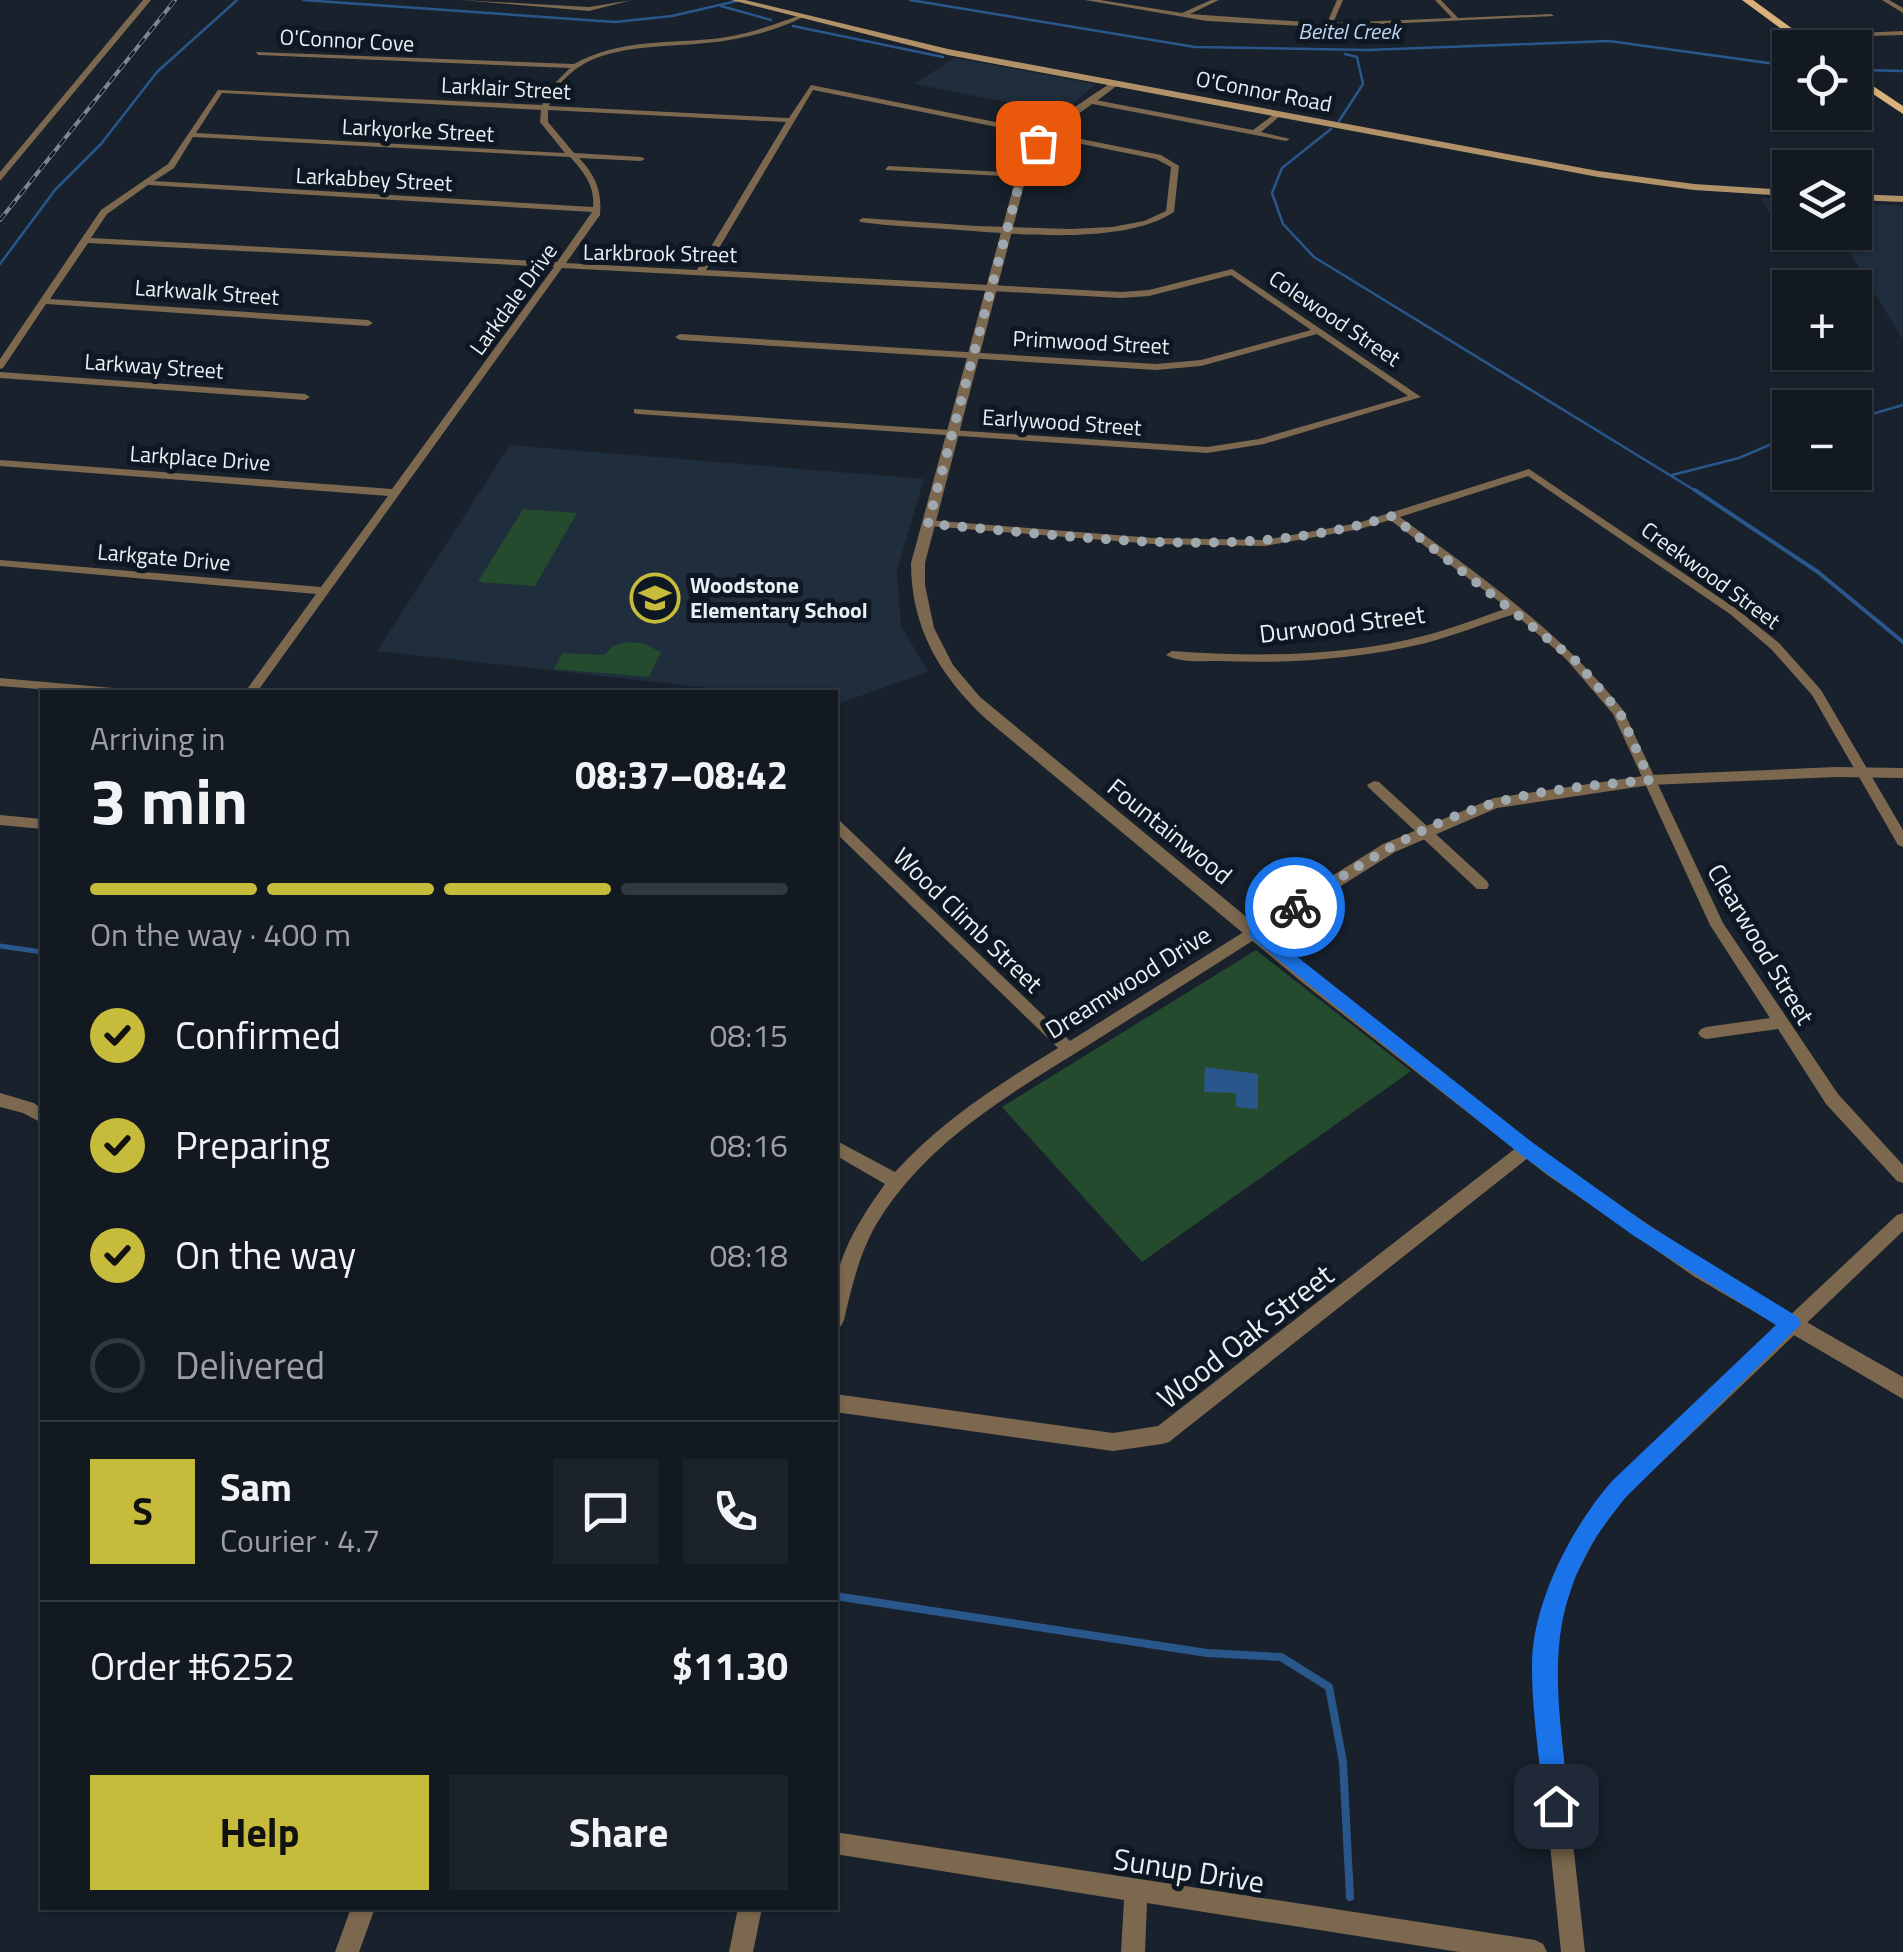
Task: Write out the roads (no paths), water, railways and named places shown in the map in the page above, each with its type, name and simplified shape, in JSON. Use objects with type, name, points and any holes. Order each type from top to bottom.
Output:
[{"type":"main road","name":"O'Connor Road","points":[[734,0],[912,45],[1277,114],[1637,180],[1772,191]]},
{"type":"main road","points":[[1747,0],[1790,30]]},
{"type":"main road","points":[[1872,89],[1903,111]]},
{"type":"main road","points":[[1872,198],[1903,200]]},
{"type":"street","points":[[0,178],[148,0]]},
{"type":"street","points":[[464,0],[589,10],[629,0]]},
{"type":"street","points":[[1091,0],[1183,15],[1330,25],[1551,16],[1542,8]]},
{"type":"street","points":[[1183,15],[1216,0]]},
{"type":"street","points":[[1330,25],[1340,0]]},
{"type":"street","points":[[1438,0],[1457,20]]},
{"type":"street","points":[[1885,0],[1903,11]]},
{"type":"street","points":[[598,210],[594,179],[548,132],[544,107],[551,91],[571,68],[618,48],[725,40],[800,17]]},
{"type":"street","points":[[1872,34],[1903,33]]},
{"type":"street","name":"O'Connor Cove","points":[[258,53],[571,68]]},
{"type":"street","name":"Fountainwood","points":[[1115,84],[1046,134],[1028,156],[1022,175],[918,563],[920,605],[931,640],[948,671],[991,716],[1527,1149],[1641,1230],[1791,1324],[1903,1388]]},
{"type":"street","points":[[699,274],[810,88],[1046,134],[1170,161],[1175,166],[1170,212],[1163,218],[1104,230],[862,220]]},
{"type":"street","name":"Larklair Street","points":[[192,135],[220,90],[789,120]]},
{"type":"street","points":[[1090,102],[1286,140]]},
{"type":"street","points":[[916,118],[926,111]]},
{"type":"street","points":[[1255,133],[1277,114]]},
{"type":"street","points":[[0,366],[109,206],[172,166],[192,135]]},
{"type":"street","name":"Larkyorke Street","points":[[192,135],[641,159]]},
{"type":"street","points":[[888,168],[1022,175]]},
{"type":"street","name":"Larkabbey Street","points":[[148,184],[598,210]]},
{"type":"street","name":"Larkdale Drive","points":[[252,690],[561,268],[598,210]]},
{"type":"street","name":"Larkbrook Street","points":[[86,240],[561,268],[745,273],[1136,295],[1232,272]]},
{"type":"street","name":"Colewood Street","points":[[1232,272],[1416,397]]},
{"type":"street","name":"Larkwalk Street","points":[[44,301],[368,324]]},
{"type":"street","name":"Primwood Street","points":[[680,337],[1174,367],[1317,331]]},
{"type":"street","name":"Larkway Street","points":[[0,375],[305,397]]},
{"type":"street","name":"Earlywood Street","points":[[638,411],[1208,450],[1260,442],[1416,397]]},
{"type":"street","name":"Larkplace Drive","points":[[0,463],[396,494]]},
{"type":"street","name":"Creekwood Street","points":[[1392,516],[1529,472],[1734,612],[1775,646],[1817,693],[1903,842]]},
{"type":"street","points":[[928,524],[1224,544],[1299,538],[1392,516]]},
{"type":"street","name":"Clearwood Street","points":[[1392,516],[1556,642],[1600,686],[1620,713],[1717,926],[1832,1099],[1903,1176]]},
{"type":"street","name":"Larkgate Drive","points":[[0,563],[324,591]]},
{"type":"street","name":"Durwood Street","points":[[1172,655],[1231,660],[1388,646],[1427,638],[1514,610]]},
{"type":"street","points":[[0,682],[91,690]]},
{"type":"street","name":"Dreamwood Drive","points":[[838,1309],[853,1255],[874,1214],[933,1143],[967,1114],[1423,830],[1494,803],[1650,780],[1903,773]]},
{"type":"street","points":[[1374,785],[1482,885]]},
{"type":"street","points":[[0,820],[40,824]]},
{"type":"street","name":"Wood Climb Street","points":[[838,827],[1069,1049]]},
{"type":"street","points":[[1706,1032],[1779,1023]]},
{"type":"street","points":[[0,1100],[40,1116]]},
{"type":"street","points":[[838,1149],[897,1182]]},
{"type":"street","name":"Wood Oak Street","points":[[838,1404],[1100,1440],[1162,1435],[1527,1149]]},
{"type":"street","points":[[1573,1952],[1544,1696],[1545,1640],[1570,1560],[1599,1512],[1903,1220]]},
{"type":"street","name":"Sunup Drive","points":[[838,1843],[1136,1893],[1535,1952]]},
{"type":"street","points":[[1133,1952],[1136,1893]]},
{"type":"street","points":[[347,1952],[362,1910]]},
{"type":"street","points":[[741,1952],[750,1910]]},
{"type":"water","points":[[1205,1067],[1258,1074],[1258,1109],[1236,1107],[1236,1093],[1204,1092]]},
{"type":"waterway","points":[[0,264],[55,190],[101,144],[157,72],[237,0]]},
{"type":"waterway","name":"Beitel Creek","points":[[303,0],[615,22],[672,16],[741,0]]},
{"type":"waterway","name":"Beitel Creek","points":[[910,0],[1195,47],[1367,50],[1609,41],[1772,64]]},
{"type":"waterway","points":[[721,6],[771,20]]},
{"type":"waterway","points":[[793,26],[943,57]]},
{"type":"waterway","points":[[1339,121],[1363,84],[1357,57],[1345,54]]},
{"type":"waterway","name":"Beitel Creek","points":[[1872,70],[1903,71]]},
{"type":"waterway","points":[[1331,129],[1282,168],[1272,193],[1283,224],[1314,257],[1699,493]]},
{"type":"waterway","points":[[1872,414],[1903,405]]},
{"type":"waterway","points":[[1672,475],[1739,458],[1772,444]]},
{"type":"waterway","points":[[1695,490],[1818,572],[1903,642]]},
{"type":"waterway","points":[[0,946],[40,952]]},
{"type":"waterway","points":[[838,1596],[1207,1653],[1281,1657],[1329,1687],[1343,1762],[1350,1897]]},
{"type":"railway","points":[[0,220],[175,0]]},
{"type":"place","name":"Woodstone Elementary School","points":[[655,598]]}]
